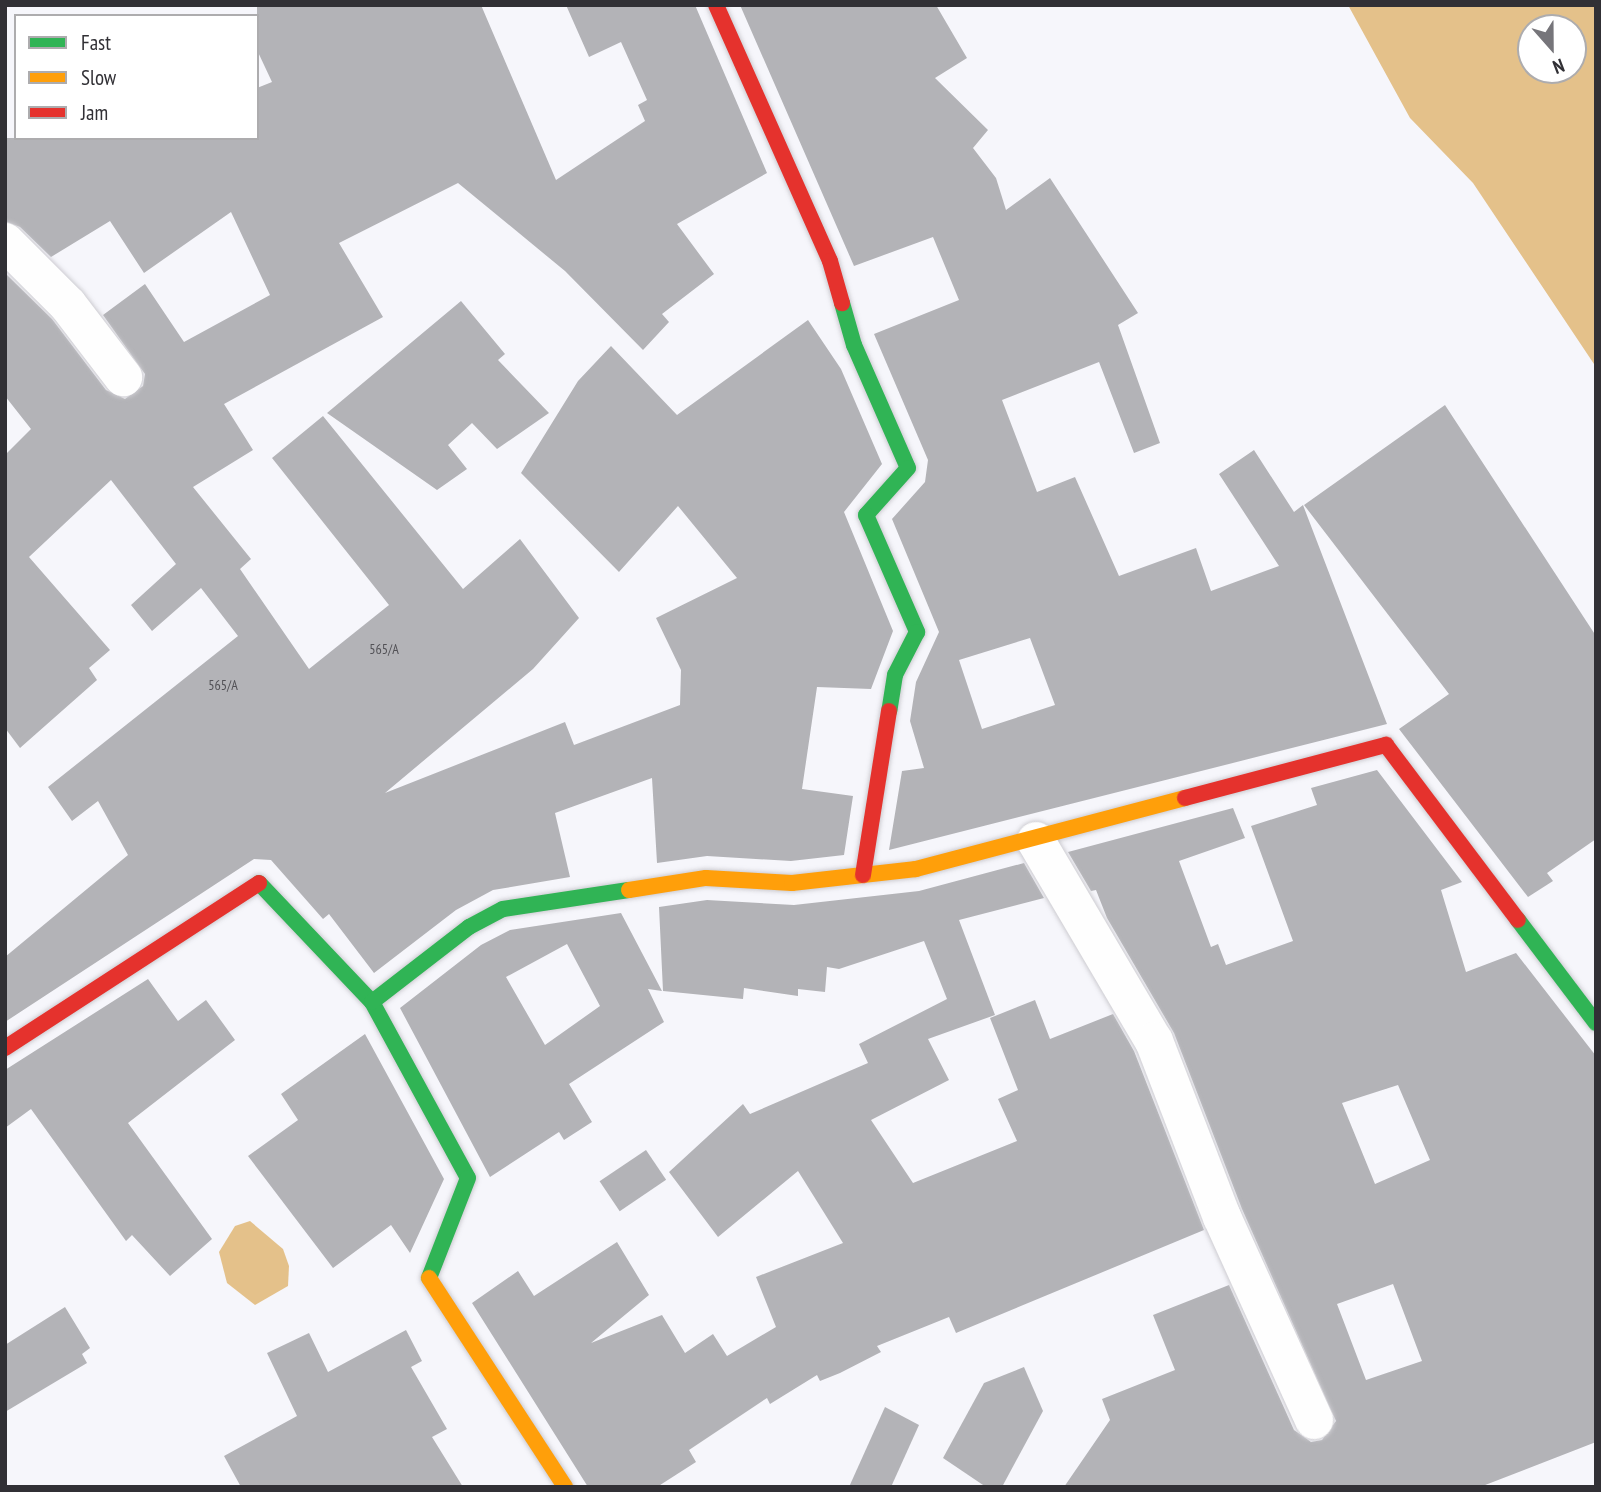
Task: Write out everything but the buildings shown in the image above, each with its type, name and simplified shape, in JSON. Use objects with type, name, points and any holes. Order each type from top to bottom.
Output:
[{"type":"street","points":[[716,5],[830,261],[854,345],[908,468],[866,515],[917,632],[895,675],[863,875]]},
{"type":"street","points":[[5,242],[68,305],[123,377]]},
{"type":"street","points":[[372,1002],[469,927],[503,909],[706,878],[792,883],[916,869],[1036,841],[1387,745],[1596,1023]]},
{"type":"street","points":[[1036,841],[1154,1041],[1223,1217],[1314,1420]]},
{"type":"street","points":[[5,1048],[257,881],[372,1002],[468,1178],[428,1276],[565,1487]]},
{"type":"shaded area","points":[[1348,5],[1596,5],[1596,367],[1473,183],[1410,118]]},
{"type":"shaded area","points":[[250,1221],[283,1249],[289,1266],[288,1286],[255,1305],[227,1283],[219,1252],[235,1226]]},
{"type":"traffic: fast","points":[[842,303],[854,345],[908,468],[866,515],[917,632],[895,675],[889,711]]},
{"type":"traffic: fast","points":[[259,883],[372,1002],[468,1178],[429,1278]]},
{"type":"traffic: fast","points":[[372,1002],[469,927],[503,909],[629,890]]},
{"type":"traffic: fast","points":[[1518,920],[1596,1023]]},
{"type":"traffic: slow","points":[[629,890],[706,878],[792,883],[916,869],[1185,798]]},
{"type":"traffic: slow","points":[[429,1278],[565,1487]]},
{"type":"traffic: jam","points":[[716,5],[830,261],[842,303]]},
{"type":"traffic: jam","points":[[863,875],[889,711]]},
{"type":"traffic: jam","points":[[1185,798],[1386,745],[1518,920]]},
{"type":"traffic: jam","points":[[5,1048],[259,883]]}]
